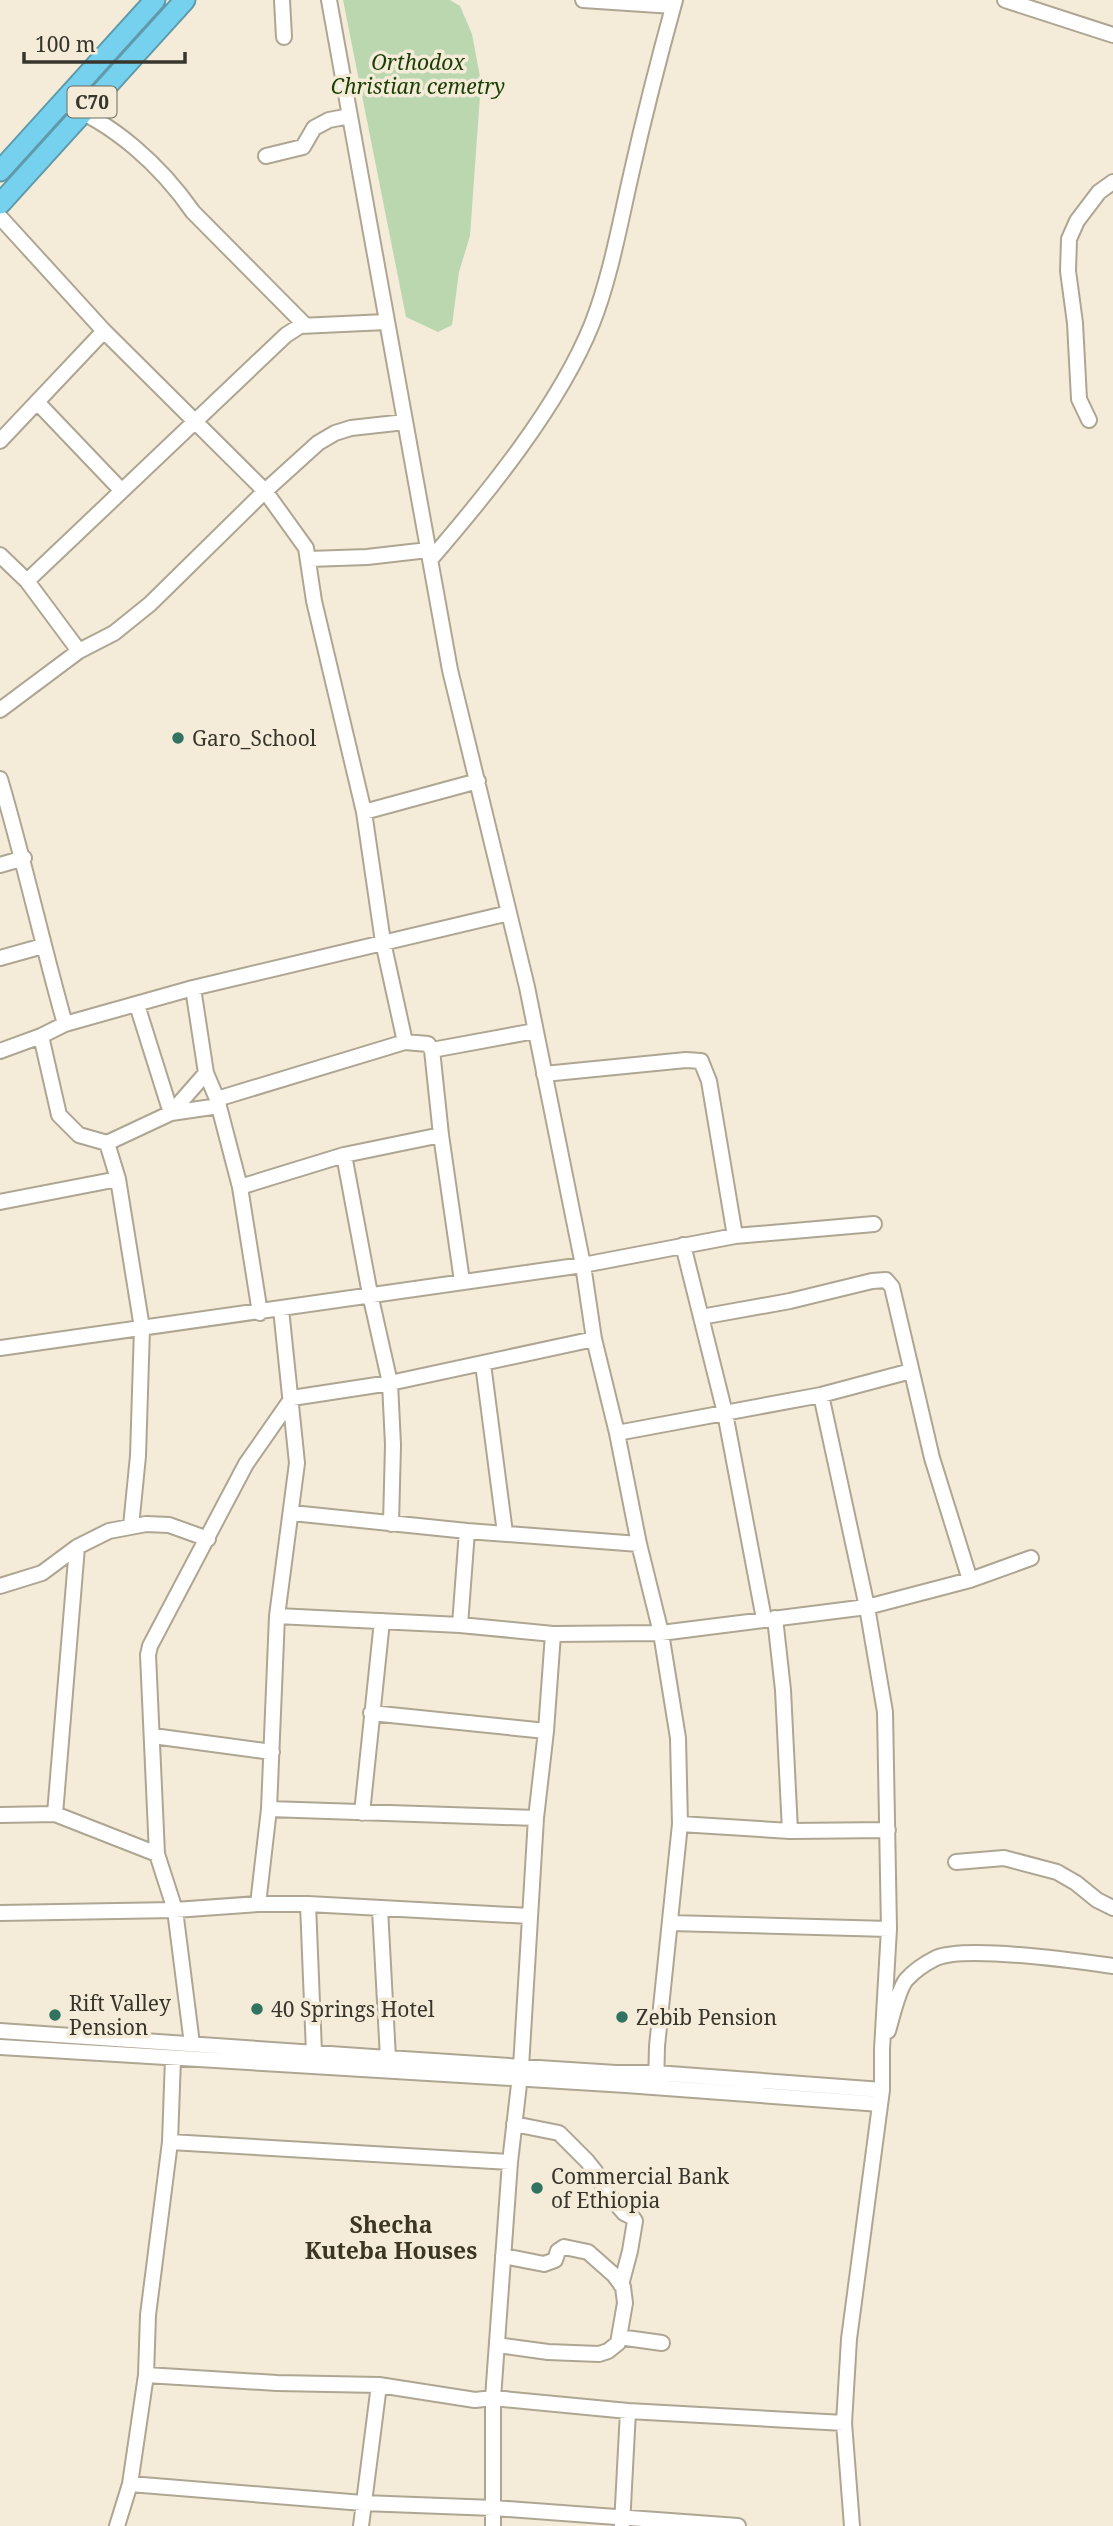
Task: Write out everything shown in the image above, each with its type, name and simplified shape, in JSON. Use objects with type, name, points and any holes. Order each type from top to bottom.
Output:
[{"type":"highway","name":"C70","points":[[0,171],[155,0]]},
{"type":"highway","name":"C70","points":[[0,204],[185,0]]},
{"type":"street","points":[[282,0],[284,37]]},
{"type":"street","points":[[329,0],[450,670],[535,1031],[583,1265],[594,1339],[661,1633],[678,1738],[680,1824],[657,2046],[656,2080]]},
{"type":"street","points":[[309,559],[429,555],[469,516],[529,433],[562,384],[592,324],[616,242],[674,3],[583,0]]},
{"type":"street","points":[[1005,0],[1112,31]]},
{"type":"street","points":[[61,103],[84,111],[146,156],[193,212],[306,326]]},
{"type":"street","points":[[266,156],[303,146],[314,128],[329,120],[350,116]]},
{"type":"street","points":[[1089,420],[1079,399],[1068,271],[1069,239],[1077,221],[1099,192],[1113,182]]},
{"type":"street","points":[[0,217],[104,331],[265,491],[306,548],[314,601],[364,812],[383,942],[405,1042]]},
{"type":"street","points":[[27,581],[286,335],[300,326],[386,322]]},
{"type":"street","points":[[0,441],[104,331]]},
{"type":"street","points":[[37,402],[121,489]]},
{"type":"street","points":[[0,710],[79,651],[114,633],[150,604],[318,443],[351,428],[405,422]]},
{"type":"street","points":[[0,555],[27,581],[79,651]]},
{"type":"street","points":[[0,779],[65,1024]]},
{"type":"street","points":[[364,812],[478,781]]},
{"type":"street","points":[[0,866],[23,858]]},
{"type":"street","points":[[0,1051],[65,1024],[193,988],[509,913]]},
{"type":"street","points":[[0,958],[43,946]]},
{"type":"street","points":[[193,988],[206,1073],[218,1102],[240,1187],[260,1312]]},
{"type":"street","points":[[137,1005],[171,1113]]},
{"type":"street","points":[[432,1050],[535,1031]]},
{"type":"street","points":[[41,1036],[59,1115],[79,1135],[107,1143],[171,1113],[203,1107],[405,1042],[428,1044],[432,1050],[462,1281]]},
{"type":"street","points":[[544,1074],[686,1060],[701,1062],[709,1081],[735,1236]]},
{"type":"street","points":[[171,1113],[206,1073]]},
{"type":"street","points":[[240,1187],[344,1155],[441,1135]]},
{"type":"street","points":[[107,1143],[118,1179],[142,1328],[138,1456],[131,1526]]},
{"type":"street","points":[[344,1155],[390,1383],[393,1445],[391,1524]]},
{"type":"street","points":[[0,1202],[118,1179]]},
{"type":"street","points":[[0,1348],[583,1265],[735,1236],[874,1224]]},
{"type":"street","points":[[683,1245],[725,1413],[783,1690],[790,1831]]},
{"type":"street","points":[[701,1317],[886,1280],[892,1287],[932,1458],[970,1580]]},
{"type":"street","points":[[258,1904],[269,1809],[277,1616],[297,1463],[281,1309]]},
{"type":"street","points":[[192,2044],[175,1910],[157,1854],[148,1655],[150,1646],[246,1464],[292,1398],[390,1383],[594,1339]]},
{"type":"street","points":[[483,1364],[505,1533]]},
{"type":"street","points":[[617,1433],[821,1395],[911,1371]]},
{"type":"street","points":[[821,1395],[867,1607],[885,1712],[889,1929],[881,2097],[849,2339],[844,2423],[852,2526]]},
{"type":"street","points":[[292,1513],[467,1531],[639,1544]]},
{"type":"street","points":[[0,1586],[42,1573],[78,1547],[109,1531],[131,1526],[169,1525],[208,1539]]},
{"type":"street","points":[[460,1625],[467,1531]]},
{"type":"street","points":[[55,1814],[78,1547]]},
{"type":"street","points":[[277,1616],[460,1625],[553,1634],[661,1633],[867,1607],[970,1580],[1031,1558]]},
{"type":"street","points":[[362,1813],[382,1621]]},
{"type":"street","points":[[493,2526],[493,2399],[510,2162],[520,2073],[536,1818],[553,1634]]},
{"type":"street","points":[[371,1713],[546,1731]]},
{"type":"street","points":[[153,1737],[272,1752]]},
{"type":"street","points":[[269,1809],[536,1818]]},
{"type":"street","points":[[0,1815],[55,1814],[157,1854]]},
{"type":"street","points":[[680,1824],[790,1831],[888,1830]]},
{"type":"street","points":[[956,1862],[1004,1858],[1057,1872],[1113,1908]]},
{"type":"street","points":[[0,1913],[309,1904],[529,1916]]},
{"type":"street","points":[[309,1904],[314,2052]]},
{"type":"street","points":[[380,1909],[388,2058]]},
{"type":"street","points":[[670,1923],[889,1929]]},
{"type":"street","points":[[882,2049],[904,1982],[937,1957],[957,1953],[1009,1955],[1113,1966]]},
{"type":"street","points":[[0,2031],[314,2052],[520,2073]]},
{"type":"street","points":[[0,2047],[173,2058],[656,2080],[881,2097]]},
{"type":"street","points":[[117,2526],[130,2484],[146,2375],[148,2315],[170,2142],[173,2058]]},
{"type":"street","points":[[514,2124],[559,2133],[595,2171],[606,2192],[624,2213],[635,2221],[621,2286]]},
{"type":"street","points":[[170,2142],[510,2162]]},
{"type":"street","points":[[497,2345],[548,2352],[599,2354],[614,2347],[619,2337],[625,2303],[621,2286],[614,2275],[588,2252],[564,2247],[558,2250],[555,2260],[544,2264],[503,2256]]},
{"type":"street","points":[[619,2337],[662,2343]]},
{"type":"street","points":[[146,2375],[379,2385],[475,2400],[493,2399],[628,2411],[844,2423]]},
{"type":"street","points":[[361,2526],[379,2385]]},
{"type":"street","points":[[622,2522],[628,2411]]},
{"type":"street","points":[[130,2484],[363,2502],[494,2508],[622,2522],[738,2526]]},
{"type":"green space","name":"Orthodox Christian cemetry","points":[[343,0],[450,0],[460,6],[472,34],[481,82],[470,236],[459,272],[452,325],[438,332],[406,317]]},
{"type":"place","name":"Garo_School","points":[[178,738]]},
{"type":"place","name":"40 Springs Hotel","points":[[257,2009]]},
{"type":"place","name":"Rift Valley Pension","points":[[55,2015]]},
{"type":"place","name":"Zebib Pension","points":[[622,2017]]},
{"type":"place","name":"Commercial Bank of Ethiopia","points":[[537,2188]]},
{"type":"district","name":"Shecha Kuteba Houses","points":[[391,2237]]}]
